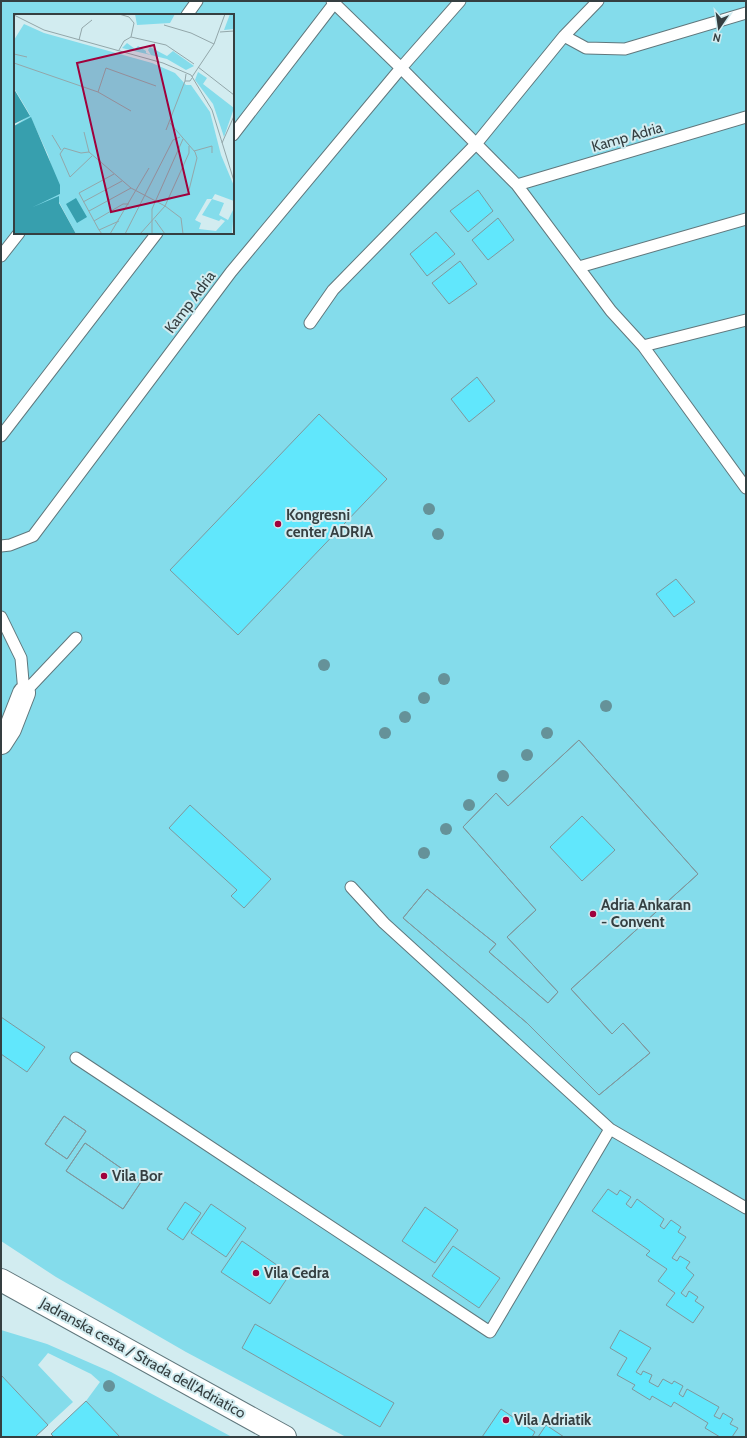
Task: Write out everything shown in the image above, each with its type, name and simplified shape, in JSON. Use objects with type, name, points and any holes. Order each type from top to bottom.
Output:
[{"type":"main road","points":[[1,743],[10,729],[24,693]]},
{"type":"main road","name":"Jadranska cesta / Strada dell'Adriatico","points":[[1,1280],[285,1437]]},
{"type":"lane","points":[[187,14],[197,1]]},
{"type":"lane","name":"Kamp Adria","points":[[1,546],[10,545],[33,536],[231,272],[401,68],[460,1]]},
{"type":"lane","points":[[310,323],[333,290],[476,144],[564,36],[598,1]]},
{"type":"lane","points":[[234,134],[334,2],[517,185],[611,311],[643,346],[746,488]]},
{"type":"lane","points":[[564,36],[586,48],[625,49],[746,13]]},
{"type":"lane","name":"Kamp Adria","points":[[517,185],[746,117]]},
{"type":"lane","points":[[579,267],[746,219]]},
{"type":"lane","points":[[1,256],[18,234]]},
{"type":"lane","points":[[1,436],[156,234]]},
{"type":"lane","points":[[643,346],[746,320]]},
{"type":"lane","points":[[1,617],[21,658],[24,693]]},
{"type":"lane","points":[[24,693],[76,638]]},
{"type":"lane","points":[[351,887],[384,923],[610,1129],[746,1208]]},
{"type":"lane","points":[[76,1058],[490,1332],[610,1129]]},
{"type":"shaded area","points":[[1,1],[746,1],[746,1437],[346,1437],[186,1352],[56,1277],[1,1241]]},
{"type":"shaded area","points":[[1,1330],[47,1344],[111,1372],[232,1437],[120,1437],[86,1401],[100,1382],[91,1374],[48,1353],[38,1365],[73,1402],[48,1425],[1,1375]]},
{"type":"building","points":[[478,190],[493,211],[468,232],[450,211]]},
{"type":"building","points":[[498,218],[514,240],[488,260],[472,240]]},
{"type":"building","points":[[436,232],[455,254],[427,276],[410,254]]},
{"type":"building","points":[[460,261],[477,284],[449,304],[432,283]]},
{"type":"building","points":[[477,377],[495,401],[469,422],[451,399]]},
{"type":"building","name":"Kongresni center ADRIA","points":[[319,414],[387,479],[238,635],[170,570]]},
{"type":"building","points":[[676,579],[695,602],[674,617],[656,594]]},
{"type":"building","name":"Adria Ankaran - Convent","points":[[579,740],[698,874],[571,989],[612,1034],[623,1023],[650,1053],[599,1095],[527,1023],[403,918],[427,889],[496,944],[489,952],[548,1003],[558,992],[507,937],[536,910],[463,827],[496,793],[508,806]],"holes":[[[582,816],[615,850],[582,881],[550,847]]]},
{"type":"building","name":"Adria Ankaran - Convent","points":[[579,740],[698,874],[571,989],[612,1034],[623,1023],[650,1053],[599,1095],[527,1023],[403,918],[427,889],[496,944],[489,952],[548,1003],[558,992],[507,937],[536,910],[463,827],[496,793],[508,806]]},
{"type":"building","points":[[190,805],[271,879],[244,908],[231,896],[237,890],[169,828]]},
{"type":"building","points":[[1,1017],[45,1047],[27,1072],[1,1054]]},
{"type":"building","name":"Vila Bor","points":[[64,1116],[86,1131],[67,1159],[45,1144]]},
{"type":"building","name":"Vila Bor","points":[[64,1116],[86,1131],[67,1159],[45,1144]]},
{"type":"building","name":"Vila Bor","points":[[85,1143],[141,1182],[123,1209],[66,1171]]},
{"type":"building","name":"Vila Bor","points":[[85,1143],[141,1182],[123,1209],[66,1171]]},
{"type":"building","points":[[608,1189],[617,1195],[620,1190],[631,1197],[626,1204],[631,1208],[637,1199],[664,1219],[660,1226],[664,1229],[671,1220],[681,1227],[678,1232],[686,1237],[672,1258],[677,1261],[680,1256],[690,1262],[686,1268],[694,1275],[681,1293],[686,1297],[689,1291],[698,1297],[695,1301],[704,1307],[693,1323],[666,1305],[675,1293],[658,1281],[667,1269],[646,1255],[650,1251],[592,1211]]},
{"type":"building","points":[[185,1202],[201,1213],[183,1240],[167,1229]]},
{"type":"building","name":"Vila Cedra","points":[[211,1204],[246,1228],[226,1257],[191,1233]]},
{"type":"building","points":[[425,1207],[458,1230],[435,1263],[402,1241]]},
{"type":"building","name":"Vila Cedra","points":[[242,1241],[290,1274],[270,1304],[221,1272]]},
{"type":"building","points":[[453,1246],[500,1278],[479,1308],[432,1276]]},
{"type":"building","points":[[255,1324],[394,1403],[380,1427],[242,1348]]},
{"type":"building","points":[[620,1330],[651,1348],[636,1372],[641,1375],[643,1371],[652,1375],[649,1382],[658,1387],[663,1379],[672,1384],[674,1381],[683,1386],[679,1394],[683,1397],[687,1389],[719,1407],[714,1416],[720,1419],[723,1413],[733,1419],[730,1424],[738,1428],[732,1437],[720,1437],[705,1428],[708,1423],[674,1402],[671,1407],[652,1396],[650,1400],[632,1389],[635,1385],[617,1375],[627,1358],[610,1348]]},
{"type":"building","points":[[1,1375],[48,1425],[35,1437],[1,1437]]},
{"type":"building","points":[[86,1401],[120,1437],[54,1437],[51,1434]]},
{"type":"building","name":"Vila Adriatik","points":[[501,1409],[535,1432],[532,1437],[482,1437]]},
{"type":"building","name":"Vila Adriatik","points":[[546,1425],[564,1437],[538,1437]]},
{"type":"place","name":"Kongresni center ADRIA","points":[[278,524]]},
{"type":"place","name":"Adria Ankaran - Convent","points":[[593,914]]},
{"type":"place","name":"Vila Bor","points":[[104,1176]]},
{"type":"place","name":"Vila Cedra","points":[[256,1273]]},
{"type":"place","name":"Vila Adriatik","points":[[506,1420]]}]
